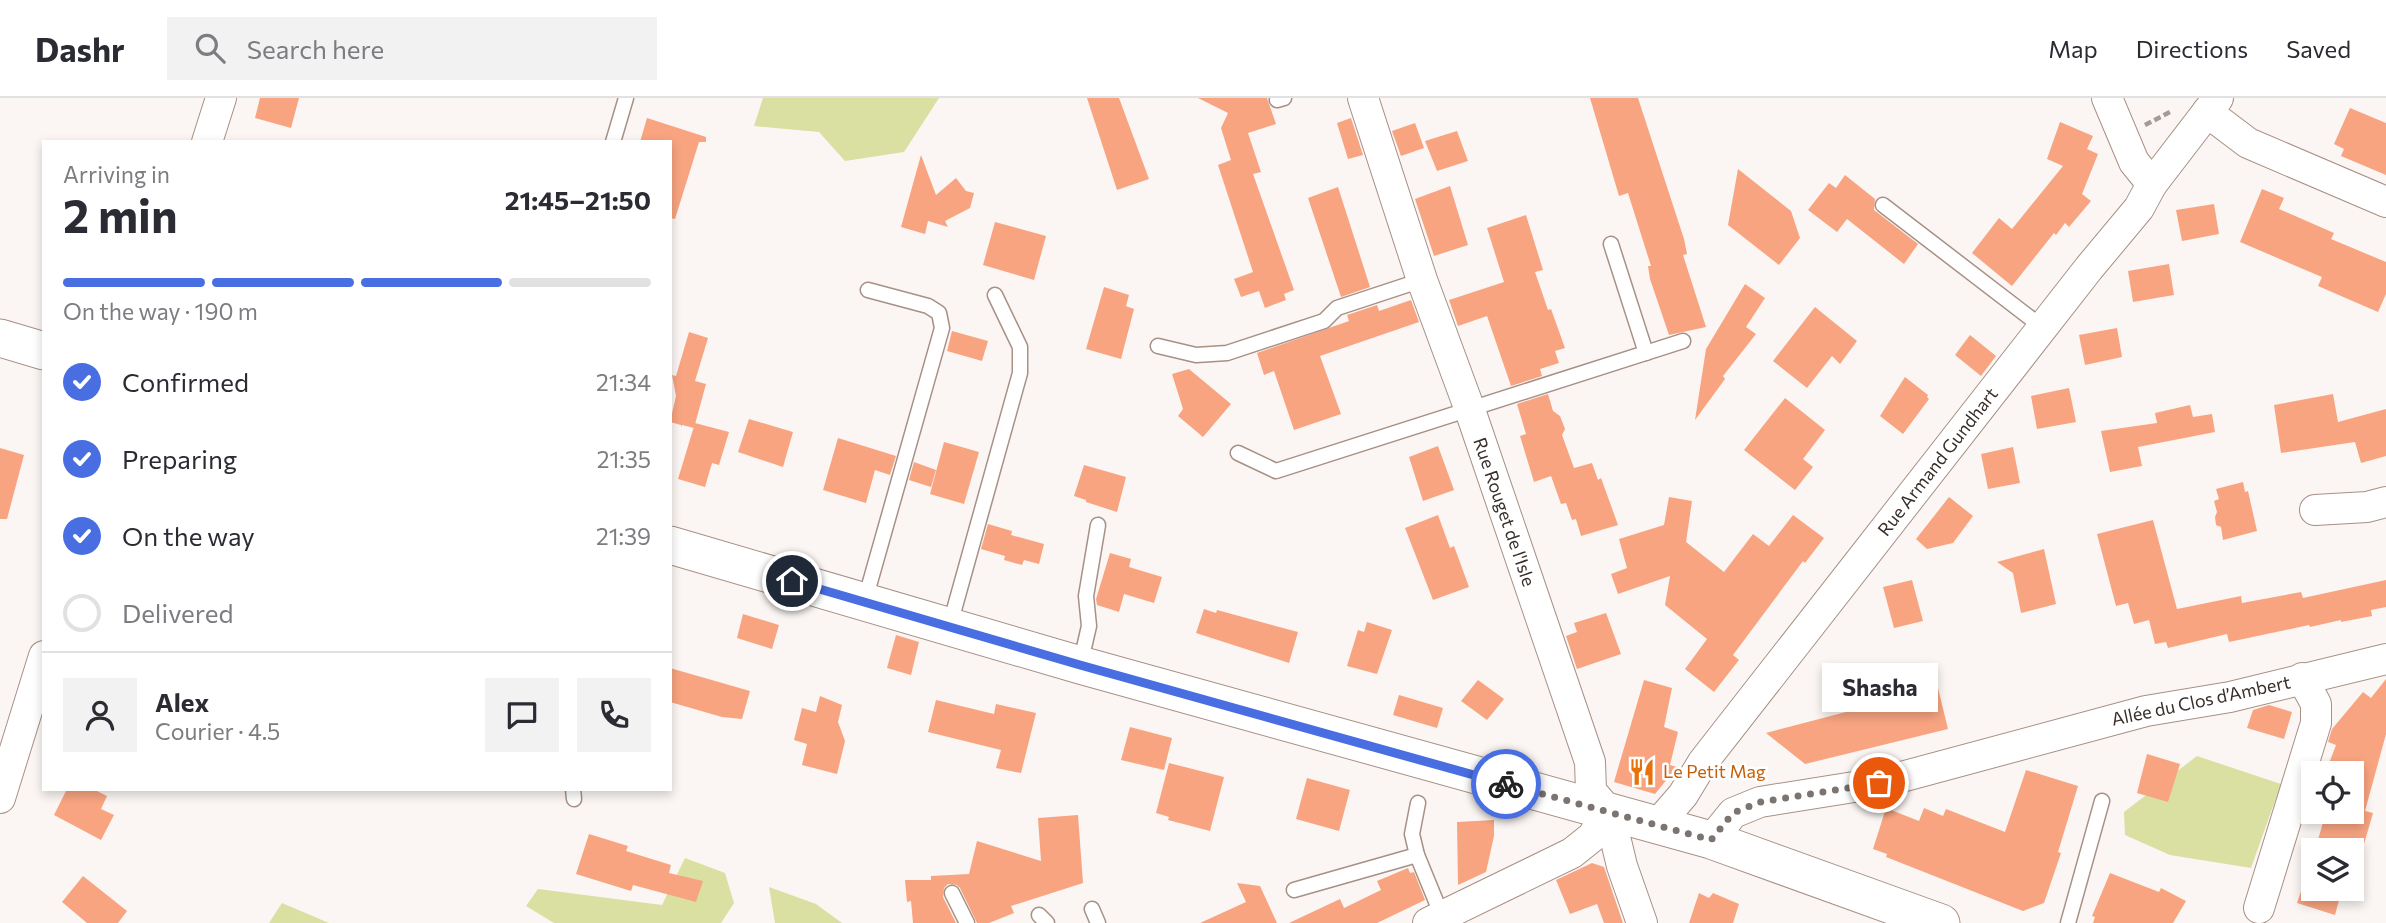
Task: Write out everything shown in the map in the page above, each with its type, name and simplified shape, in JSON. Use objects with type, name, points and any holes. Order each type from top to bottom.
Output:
[{"type":"street","points":[[208,140],[221,98]]},
{"type":"street","name":"Rue Rouget de l'Isle","points":[[1363,98],[1422,280],[1470,410],[1590,762],[1591,791],[1609,812],[1622,866],[1642,923]]},
{"type":"street","points":[[2109,105],[2134,162],[2152,184]]},
{"type":"street","points":[[2212,105],[2248,143],[2386,202]]},
{"type":"street","name":"Rue Armand Gundhart","points":[[1657,825],[1683,795],[1703,762],[2042,327],[2138,208],[2152,184],[2212,105]]},
{"type":"street","points":[[0,338],[42,350]]},
{"type":"street","points":[[2315,510],[2367,507],[2386,502]]},
{"type":"street","points":[[672,546],[949,628],[1711,840],[1941,923]]},
{"type":"street","name":"Allée du Clos d’Ambert","points":[[1711,840],[1733,813],[1760,802],[1879,783],[2146,711],[2230,697],[2386,659]]},
{"type":"street","points":[[0,798],[42,662]]},
{"type":"street","points":[[2259,908],[2316,723],[2316,704],[2302,678]]},
{"type":"street","points":[[1448,917],[1573,853],[1592,838],[1609,812]]},
{"type":"lane","points":[[614,140],[626,98]]},
{"type":"lane","points":[[1883,205],[2042,327]]},
{"type":"lane","points":[[1611,244],[1646,353]]},
{"type":"lane","points":[[1158,346],[1196,355],[1227,353],[1324,321],[1337,308],[1422,280]]},
{"type":"lane","points":[[864,603],[942,328],[939,313],[928,306],[868,290]]},
{"type":"lane","points":[[949,628],[1020,373],[1020,347],[995,295]]},
{"type":"lane","points":[[1238,453],[1276,471],[1683,341]]},
{"type":"lane","points":[[1080,665],[1089,626],[1086,596],[1098,525]]},
{"type":"lane","points":[[2068,923],[2102,801]]},
{"type":"lane","points":[[1418,803],[1412,834],[1417,855],[1448,917]]},
{"type":"lane","points":[[1294,890],[1417,855]]},
{"type":"lane","points":[[952,893],[967,923]]},
{"type":"lane","points":[[1092,909],[1098,923]]},
{"type":"path","points":[[2109,105],[2125,124],[2143,126],[2173,111],[2212,105]]},
{"type":"green space","points":[[763,98],[939,98],[904,152],[845,161],[819,132],[754,126]]},
{"type":"green space","points":[[2197,756],[2281,784],[2251,868],[2170,855],[2125,835],[2124,812]]},
{"type":"green space","points":[[685,858],[725,873],[734,903],[721,923],[554,923],[526,906],[538,889],[662,905]]},
{"type":"green space","points":[[769,887],[816,904],[842,923],[775,923]]},
{"type":"green space","points":[[282,903],[329,923],[269,923]]},
{"type":"building","points":[[260,98],[299,98],[291,128],[255,118]]},
{"type":"building","points":[[1087,98],[1119,98],[1149,179],[1117,190]]},
{"type":"building","points":[[1198,98],[1267,98],[1276,124],[1248,133],[1261,172],[1253,174],[1294,290],[1284,294],[1286,300],[1265,308],[1259,291],[1241,297],[1234,279],[1253,272],[1218,165],[1231,160],[1221,128],[1228,113]]},
{"type":"building","points":[[1590,98],[1638,98],[1684,239],[1687,254],[1683,255],[1706,327],[1669,335],[1650,279],[1648,266],[1651,266],[1628,193],[1619,196]]},
{"type":"building","points":[[2350,108],[2386,123],[2386,175],[2341,156],[2344,149],[2334,144]]},
{"type":"building","points":[[647,118],[706,137],[706,142],[699,142],[675,219],[672,218],[672,140],[641,140]]},
{"type":"building","points":[[1351,118],[1363,155],[1348,159],[1337,123]]},
{"type":"building","points":[[2060,122],[2093,136],[2087,149],[2098,154],[2082,194],[2091,201],[2069,227],[2065,223],[2056,235],[2054,233],[2012,286],[1972,253],[1999,218],[2012,229],[2063,166],[2047,159]]},
{"type":"building","points":[[1415,123],[1424,148],[1401,156],[1392,131]]},
{"type":"building","points":[[1457,131],[1468,161],[1437,171],[1425,141]]},
{"type":"building","points":[[921,155],[936,195],[956,178],[966,191],[974,193],[970,208],[945,221],[948,227],[928,221],[925,234],[901,227]]},
{"type":"building","points":[[1738,169],[1791,211],[1800,238],[1779,265],[1728,225]]},
{"type":"building","points":[[1845,175],[1875,199],[1874,210],[1918,244],[1904,264],[1847,219],[1837,232],[1808,210],[1829,183],[1836,188]]},
{"type":"building","points":[[1450,186],[1468,245],[1434,256],[1415,199]]},
{"type":"building","points":[[1338,187],[1370,287],[1341,297],[1308,198]]},
{"type":"building","points":[[2262,189],[2284,198],[2279,209],[2334,233],[2331,239],[2386,262],[2386,294],[2378,312],[2318,286],[2322,277],[2240,242]]},
{"type":"building","points":[[2214,204],[2219,234],[2182,241],[2176,210]]},
{"type":"building","points":[[1526,215],[1543,270],[1535,272],[1565,348],[1555,351],[1559,363],[1540,369],[1542,376],[1511,386],[1487,316],[1458,326],[1449,300],[1504,282],[1487,228]]},
{"type":"building","points":[[995,222],[1046,236],[1034,280],[983,265]]},
{"type":"building","points":[[2169,264],[2174,295],[2133,302],[2128,271]]},
{"type":"building","points":[[1745,284],[1765,298],[1746,327],[1756,334],[1723,376],[1725,379],[1695,420],[1706,349]]},
{"type":"building","points":[[1104,287],[1129,295],[1126,306],[1134,309],[1121,359],[1086,349]]},
{"type":"building","points":[[1411,300],[1419,322],[1320,356],[1341,414],[1294,430],[1274,371],[1264,375],[1257,353],[1349,321],[1347,315],[1377,305],[1379,311]]},
{"type":"building","points":[[1815,307],[1857,341],[1840,364],[1832,356],[1807,388],[1773,361]]},
{"type":"building","points":[[2117,328],[2122,357],[2085,365],[2079,335]]},
{"type":"building","points":[[952,331],[988,341],[982,361],[947,351]]},
{"type":"building","points":[[689,332],[708,338],[695,381],[706,384],[694,428],[672,423],[676,396],[672,375],[676,376]]},
{"type":"building","points":[[1970,335],[1996,356],[1981,376],[1955,355]]},
{"type":"building","points":[[1189,369],[1231,404],[1203,437],[1178,416],[1183,409],[1172,374]]},
{"type":"building","points":[[1905,377],[1928,395],[1929,399],[1903,434],[1880,416]]},
{"type":"building","points":[[2069,388],[2076,422],[2037,429],[2031,396]]},
{"type":"building","points":[[1548,394],[1553,411],[1560,416],[1565,429],[1562,435],[1574,468],[1592,463],[1598,480],[1601,478],[1618,525],[1581,536],[1576,519],[1572,520],[1566,503],[1561,504],[1551,476],[1534,482],[1520,436],[1526,434],[1517,404]]},
{"type":"building","points":[[2333,394],[2338,422],[2386,409],[2386,456],[2361,463],[2355,442],[2281,453],[2274,405]]},
{"type":"building","points":[[1785,398],[1825,430],[1803,459],[1813,467],[1795,490],[1744,450]]},
{"type":"building","points":[[2190,405],[2193,417],[2212,414],[2215,432],[2138,447],[2142,466],[2110,472],[2101,431],[2157,423],[2155,413]]},
{"type":"building","points":[[749,419],[793,432],[783,467],[738,452]]},
{"type":"building","points":[[695,423],[729,432],[719,465],[712,463],[705,487],[678,479]]},
{"type":"building","points":[[838,438],[896,456],[890,475],[875,470],[866,503],[823,490]]},
{"type":"building","points":[[944,442],[979,452],[964,504],[930,494]]},
{"type":"building","points":[[1438,446],[1454,490],[1423,501],[1409,457]]},
{"type":"building","points":[[2013,447],[2020,483],[1988,489],[1981,454]]},
{"type":"building","points":[[0,448],[24,455],[7,519],[0,519]]},
{"type":"building","points":[[914,462],[936,470],[931,487],[909,480]]},
{"type":"building","points":[[1084,465],[1126,477],[1117,512],[1074,496]]},
{"type":"building","points":[[2243,482],[2245,492],[2248,491],[2257,531],[2223,540],[2221,527],[2216,525],[2214,501],[2219,499],[2216,489]]},
{"type":"building","points":[[1669,497],[1692,501],[1686,542],[1724,572],[1753,534],[1769,546],[1793,515],[1824,538],[1805,563],[1803,561],[1733,655],[1739,660],[1714,692],[1685,669],[1707,639],[1665,605],[1670,576],[1618,594],[1611,574],[1627,568],[1619,539],[1664,525]]},
{"type":"building","points":[[1949,497],[1973,516],[1953,543],[1927,549],[1916,539]]},
{"type":"building","points":[[1438,515],[1450,548],[1454,546],[1469,587],[1433,600],[1405,528]]},
{"type":"building","points":[[2153,520],[2177,609],[2241,596],[2242,603],[2301,592],[2303,598],[2386,580],[2386,607],[2371,610],[2372,616],[2310,627],[2309,625],[2229,642],[2227,634],[2168,648],[2166,642],[2155,644],[2149,620],[2134,624],[2128,603],[2116,606],[2097,534]]},
{"type":"building","points":[[988,524],[1012,531],[1011,535],[1044,544],[1039,564],[1024,560],[1022,565],[1004,560],[1005,556],[981,549]]},
{"type":"building","points":[[2044,549],[2056,604],[2021,613],[2013,573],[1997,562]]},
{"type":"building","points":[[1110,553],[1131,559],[1129,567],[1162,577],[1154,603],[1124,594],[1119,612],[1097,605],[1096,599]]},
{"type":"building","points":[[1912,580],[1923,621],[1894,628],[1883,587]]},
{"type":"building","points":[[1204,609],[1216,613],[1217,610],[1298,632],[1289,663],[1196,633]]},
{"type":"building","points":[[1606,613],[1621,654],[1577,669],[1566,636],[1577,632],[1574,623]]},
{"type":"building","points":[[743,614],[779,625],[772,649],[737,638]]},
{"type":"building","points":[[1367,622],[1392,630],[1377,674],[1347,666],[1358,630],[1364,632]]},
{"type":"building","points":[[896,635],[919,642],[911,675],[887,668]]},
{"type":"building","points":[[672,669],[750,691],[742,719],[722,717],[672,703]]},
{"type":"building","points":[[2386,679],[2386,734],[2365,811],[2373,813],[2364,844],[2364,838],[2318,838],[2323,824],[2364,824],[2364,761],[2330,761],[2336,745],[2328,742],[2332,729],[2363,692],[2371,698]]},
{"type":"building","points":[[1478,680],[1504,699],[1487,720],[1461,701]]},
{"type":"building","points":[[1644,680],[1672,688],[1664,727],[1678,732],[1670,765],[1677,767],[1655,794],[1614,782]]},
{"type":"building","points":[[1938,688],[1948,729],[1805,764],[1766,733]]},
{"type":"building","points":[[1399,695],[1443,708],[1437,728],[1393,715]]},
{"type":"building","points":[[820,696],[842,705],[838,722],[845,741],[837,774],[802,765],[807,744],[794,740],[802,708],[816,712]]},
{"type":"building","points":[[936,700],[994,714],[996,704],[1036,713],[1021,773],[996,768],[1001,750],[928,732]]},
{"type":"building","points":[[2269,705],[2292,712],[2284,739],[2247,728],[2253,710]]},
{"type":"building","points":[[1130,727],[1172,738],[1164,770],[1121,760]]},
{"type":"building","points":[[2147,754],[2180,764],[2168,802],[2137,793]]},
{"type":"building","points":[[1169,763],[1224,777],[1210,831],[1168,820],[1169,817],[1156,813]]},
{"type":"building","points":[[2026,770],[2078,786],[2058,852],[2061,853],[2044,903],[2023,911],[1886,857],[1887,854],[1873,849],[1886,808],[1919,821],[1924,808],[1943,816],[1946,809],[2005,832]]},
{"type":"building","points":[[1307,778],[1350,790],[1339,831],[1296,819]]},
{"type":"building","points":[[66,791],[97,791],[107,796],[101,809],[114,815],[101,840],[54,815]]},
{"type":"building","points":[[1078,815],[1083,883],[1011,906],[1014,913],[989,923],[977,923],[960,888],[948,884],[944,888],[943,897],[956,923],[913,923],[905,880],[931,880],[931,876],[969,874],[977,841],[1041,861],[1038,818]]},
{"type":"building","points":[[1494,820],[1494,836],[1486,872],[1458,885],[1457,822]]},
{"type":"building","points":[[589,834],[628,846],[626,851],[671,865],[669,873],[703,881],[696,902],[633,885],[631,891],[576,874]]},
{"type":"building","points":[[1592,863],[1604,867],[1623,923],[1604,923],[1597,904],[1570,914],[1556,880]]},
{"type":"building","points":[[1408,868],[1410,873],[1414,872],[1425,900],[1377,923],[1289,923],[1340,899],[1344,908],[1381,890],[1377,881]]},
{"type":"building","points":[[2110,873],[2159,892],[2161,888],[2186,901],[2173,923],[2093,923],[2095,917],[2092,916]]},
{"type":"building","points":[[83,876],[127,911],[118,923],[87,923],[62,902]]},
{"type":"building","points":[[1237,883],[1260,886],[1277,923],[1200,923],[1246,902]]},
{"type":"building","points":[[2301,891],[2301,901],[2339,901],[2335,915],[2297,903]]},
{"type":"building","points":[[1699,893],[1709,898],[1713,893],[1739,904],[1733,923],[1689,923]]},
{"type":"way so far","points":[[1506,784],[1711,840],[1733,813],[1760,802],[1879,783]]},
{"type":"place","name":"Le Petit Mag","points":[[1642,772]]},
{"type":"place","name":"Shasha","points":[[1879,783]]},
{"type":"route","points":[[792,581],[949,628],[1506,784]]}]
